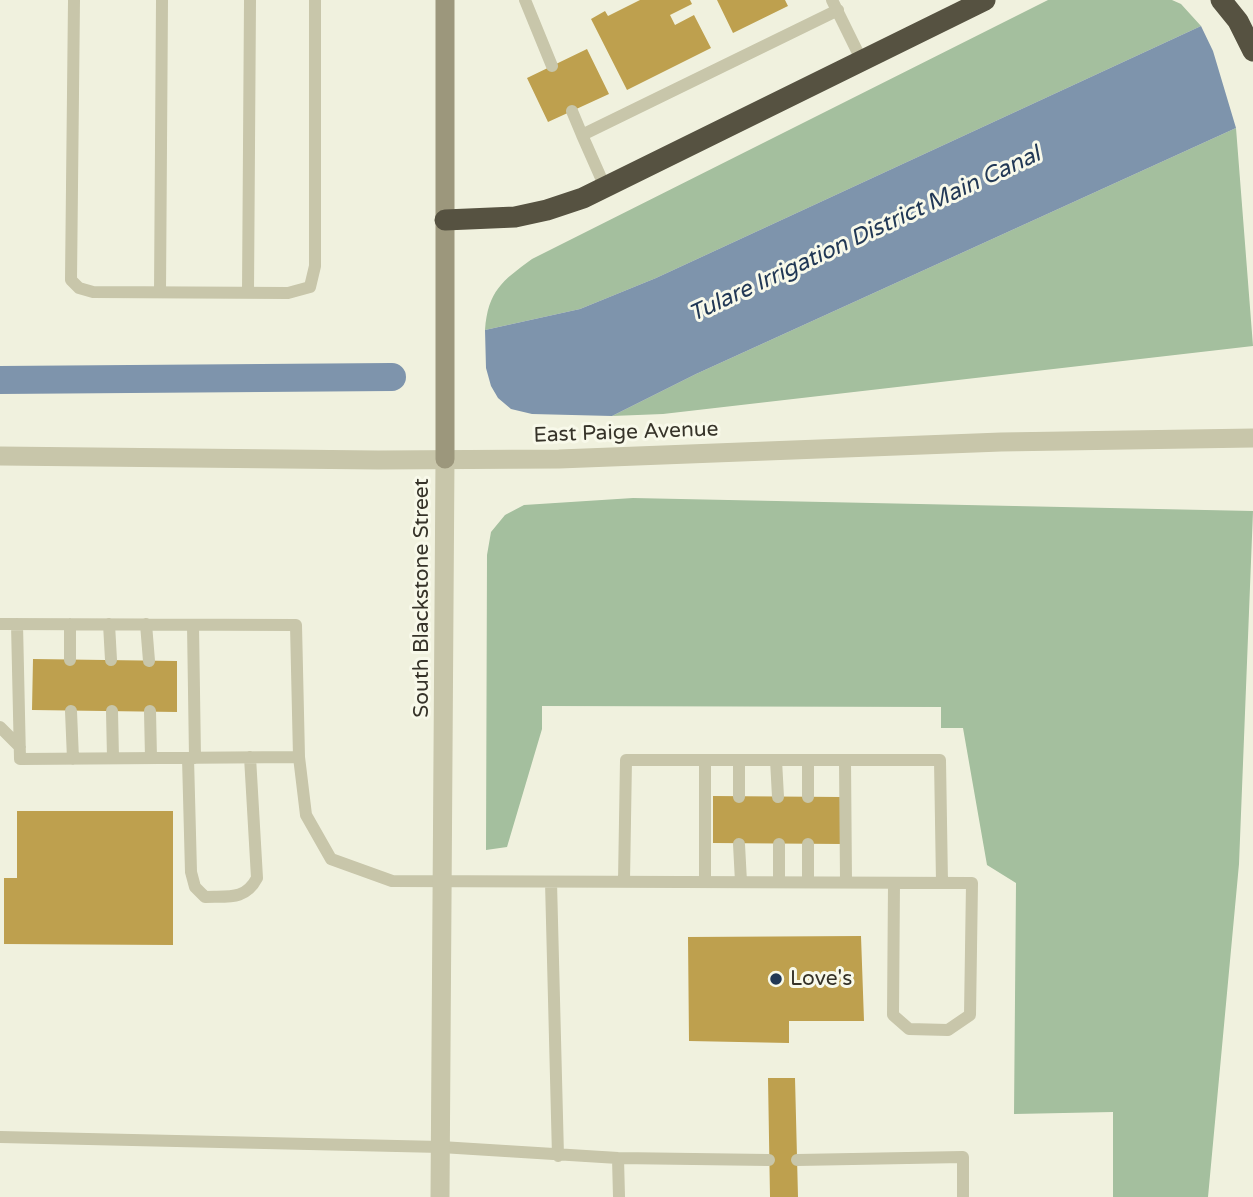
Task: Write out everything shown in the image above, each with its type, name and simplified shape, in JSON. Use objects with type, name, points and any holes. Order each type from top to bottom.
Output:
[{"type":"highway","points":[[445,220],[515,217],[583,198],[985,0]]},
{"type":"highway","points":[[1227,7],[1253,51]]},
{"type":"main road","name":"South Blackstone Street","points":[[445,0],[445,459]]},
{"type":"street","name":"East Paige Avenue","points":[[0,456],[559,459],[1001,442],[1253,438]]},
{"type":"street","name":"South Blackstone Street","points":[[440,1197],[445,459]]},
{"type":"lane","points":[[74,0],[71,280],[79,288],[93,292],[288,293],[310,287],[315,266],[315,0]]},
{"type":"lane","points":[[160,292],[162,0]]},
{"type":"lane","points":[[248,292],[250,0]]},
{"type":"lane","points":[[525,0],[552,66]]},
{"type":"lane","points":[[582,135],[835,5],[862,61]]},
{"type":"lane","points":[[572,111],[605,187]]},
{"type":"lane","points":[[0,624],[296,625],[299,757],[306,815],[331,859],[392,881],[972,883],[970,1015],[948,1030],[909,1030],[893,1014],[894,883]]},
{"type":"lane","points":[[17,624],[20,759],[299,757]]},
{"type":"lane","points":[[70,624],[70,660]]},
{"type":"lane","points":[[110,624],[111,660]]},
{"type":"lane","points":[[146,624],[149,661]]},
{"type":"lane","points":[[192,625],[191,872],[195,887],[205,897],[239,896],[251,888],[257,878],[250,757]]},
{"type":"lane","points":[[71,710],[73,759]]},
{"type":"lane","points":[[112,711],[113,758]]},
{"type":"lane","points":[[150,711],[151,758]]},
{"type":"lane","points":[[0,727],[20,747]]},
{"type":"lane","points":[[624,881],[626,761],[940,761],[942,883]]},
{"type":"lane","points":[[705,761],[705,882]]},
{"type":"lane","points":[[739,761],[739,797]]},
{"type":"lane","points":[[776,761],[778,797]]},
{"type":"lane","points":[[808,761],[808,797]]},
{"type":"lane","points":[[845,761],[846,882]]},
{"type":"lane","points":[[739,844],[741,882]]},
{"type":"lane","points":[[779,844],[779,882]]},
{"type":"lane","points":[[808,844],[808,882]]},
{"type":"lane","points":[[551,882],[558,1156]]},
{"type":"lane","points":[[0,1137],[441,1147],[558,1156],[769,1160]]},
{"type":"lane","points":[[797,1160],[963,1157],[963,1197]]},
{"type":"lane","points":[[618,1158],[619,1197]]},
{"type":"green space","points":[[1048,0],[1172,0],[1181,4],[1201,26],[656,278],[580,309],[485,330],[489,306],[498,288],[532,259]]},
{"type":"green space","points":[[1236,128],[1253,346],[663,414],[612,416],[696,374]]},
{"type":"green space","points":[[633,498],[1253,511],[1239,864],[1208,1197],[1113,1197],[1113,1112],[1014,1114],[1016,883],[987,865],[963,728],[941,728],[941,707],[542,706],[542,729],[507,847],[486,850],[487,555],[491,532],[505,515],[524,505]]},
{"type":"water","points":[[1201,26],[1213,51],[1236,128],[696,374],[612,416],[532,414],[511,409],[498,398],[491,386],[486,368],[485,330],[580,309],[656,278]]},
{"type":"building","points":[[640,0],[690,0],[692,4],[670,15],[675,25],[694,15],[711,48],[627,90],[591,19],[605,11],[608,16]]},
{"type":"building","points":[[717,0],[785,0],[788,6],[733,33]]},
{"type":"building","points":[[587,49],[609,94],[548,122],[527,78]]},
{"type":"building","points":[[33,659],[177,661],[177,712],[32,710]]},
{"type":"building","points":[[713,796],[841,797],[841,844],[713,843]]},
{"type":"building","points":[[17,811],[173,811],[173,945],[4,944],[4,878],[17,878]]},
{"type":"building","name":"Love's","points":[[861,936],[864,1021],[789,1021],[789,1043],[689,1041],[688,937]]},
{"type":"building","points":[[768,1078],[795,1078],[798,1197],[770,1197]]},
{"type":"waterway","name":"Tulare Irrigation District Main Canal","points":[[0,380],[392,377]]},
{"type":"place","name":"Love's","points":[[776,979]]}]
